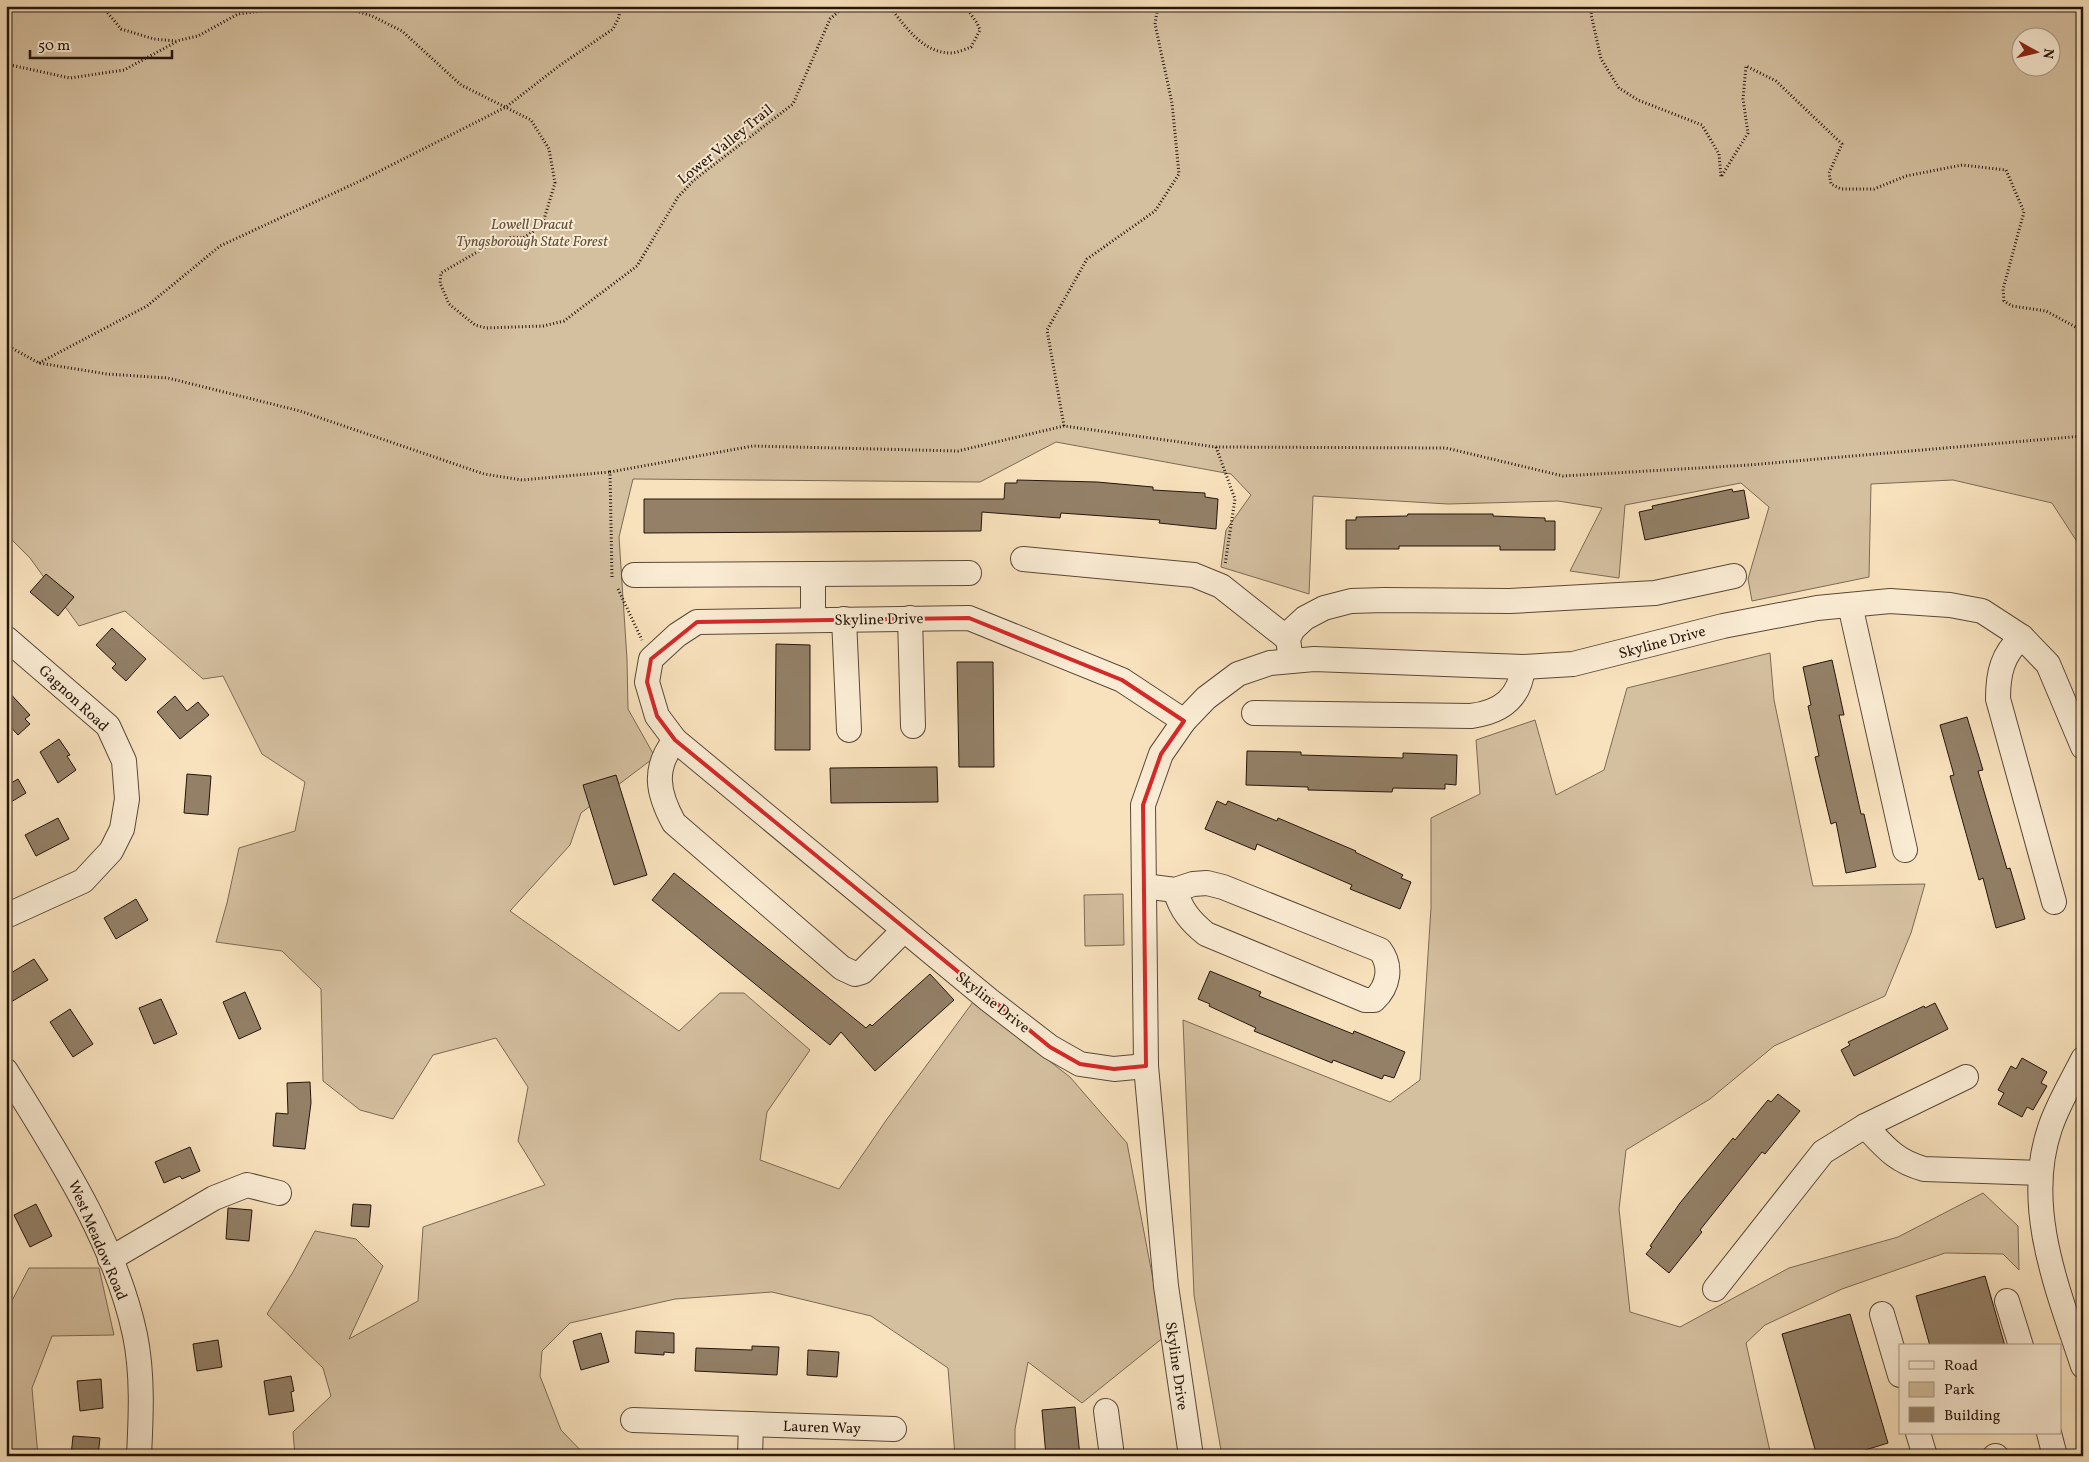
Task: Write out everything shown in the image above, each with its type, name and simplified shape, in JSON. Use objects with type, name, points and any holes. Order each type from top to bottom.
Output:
[{"type":"street","points":[[1023,559],[1194,575],[1221,586],[1290,650]]},
{"type":"street","points":[[634,575],[969,573]]},
{"type":"street","points":[[813,574],[813,620]]},
{"type":"street","points":[[1290,650],[1293,629],[1305,618],[1324,608],[1351,601],[1510,602],[1655,593],[1734,576]]},
{"type":"street","name":"Skyline Drive","points":[[1190,1456],[1166,1286],[1146,1066],[1143,805],[1161,754],[1184,722],[1206,698],[1238,674],[1270,663],[1290,650],[1314,660],[1523,667],[1573,664],[1724,626],[1816,608],[1890,601],[1950,604],[1982,611],[2022,637],[2048,664],[2083,748]]},
{"type":"street","points":[[1850,605],[1905,850]]},
{"type":"street","points":[[910,618],[913,726]]},
{"type":"street","name":"Skyline Drive","points":[[1146,1066],[1114,1069],[1080,1064],[1050,1047],[989,1000],[675,740],[656,716],[647,682],[651,659],[677,635],[697,622],[969,618],[1122,680],[1184,722]]},
{"type":"street","points":[[844,619],[849,730]]},
{"type":"street","points":[[2022,637],[2013,645],[2002,661],[1998,680],[1998,699],[2054,902]]},
{"type":"street","name":"Gagnon Road","points":[[6,638],[108,726],[124,762],[127,799],[122,829],[111,851],[83,881],[6,916]]},
{"type":"street","points":[[1254,713],[1471,716],[1483,714],[1504,704],[1520,688],[1523,667]]},
{"type":"street","points":[[675,740],[664,754],[659,769],[661,790],[667,811],[674,823],[842,968],[855,974],[862,972],[904,930]]},
{"type":"street","points":[[1144,886],[1176,890],[1193,884],[1223,887],[1380,950],[1386,958],[1388,968],[1386,981],[1381,993],[1374,1000],[1365,1000],[1206,934],[1192,923],[1184,913],[1178,902],[1176,890]]},
{"type":"street","points":[[2083,1059],[2050,1128],[2040,1173],[2042,1231],[2083,1366]]},
{"type":"street","name":"West Meadow Road","points":[[6,1070],[70,1174],[122,1289],[135,1336],[141,1385],[139,1456]]},
{"type":"street","points":[[1715,1289],[1823,1152],[1865,1126],[1966,1077]]},
{"type":"street","points":[[1865,1126],[1896,1157],[1906,1164],[1924,1169],[2040,1173]]},
{"type":"street","points":[[110,1259],[214,1198],[247,1185],[279,1193]]},
{"type":"street","points":[[2007,1301],[2020,1344]]},
{"type":"street","points":[[1882,1314],[1899,1371]]},
{"type":"street","points":[[1106,1411],[1112,1456]]},
{"type":"street","name":"Lauren Way","points":[[633,1420],[894,1429]]},
{"type":"street","points":[[750,1456],[751,1424]]},
{"type":"street","points":[[1918,1434],[1926,1456]]},
{"type":"street","points":[[2049,1434],[2055,1456]]},
{"type":"path","points":[[106,6],[106,12],[121,29],[154,39],[176,42]]},
{"type":"path","points":[[6,64],[70,78],[124,70],[176,42],[198,36],[238,14],[301,6]]},
{"type":"path","name":"Lower Valley Trail","points":[[339,6],[372,16],[402,31],[461,85],[532,120],[549,149],[555,183],[542,226],[523,238],[512,237],[491,244],[441,273],[440,283],[450,304],[476,325],[486,328],[543,326],[564,321],[637,266],[678,198],[694,180],[793,104],[830,18],[845,6]]},
{"type":"path","points":[[39,363],[147,306],[220,246],[360,182],[506,107],[613,29],[619,17],[620,6]]},
{"type":"path","points":[[889,6],[917,40],[937,51],[954,53],[971,46],[980,30],[965,6]]},
{"type":"path","points":[[1064,426],[1047,330],[1087,259],[1154,211],[1179,174],[1172,103],[1155,24],[1158,6]]},
{"type":"path","points":[[1593,6],[1591,14],[1601,59],[1619,88],[1638,100],[1702,125],[1719,154],[1721,177],[1748,133],[1743,99],[1746,66],[1776,81],[1842,144],[1828,173],[1831,184],[1841,189],[1874,188],[1906,176],[1962,165],[2006,170],[2024,212],[2003,289],[2004,301],[2012,306],[2046,311],[2083,331]]},
{"type":"path","points":[[6,345],[39,363],[107,374],[168,378],[300,411],[484,474],[522,480],[610,472],[754,446],[958,451],[1064,426],[1216,447],[1446,448],[1563,476],[1759,464],[2083,436]]},
{"type":"path","points":[[1216,447],[1235,499],[1221,586]]},
{"type":"path","points":[[610,472],[611,574],[651,659]]},
{"type":"highlighted area","points":[[969,618],[1122,680],[1184,721],[1161,754],[1143,805],[1146,1066],[1114,1069],[1080,1064],[1050,1047],[675,740],[657,716],[647,682],[651,659],[697,622]]},
{"type":"green space","name":"Lowell Dracut Tyngsborough State Forest","points":[[6,6],[2083,6],[2083,551],[2052,503],[1953,480],[1871,484],[1869,577],[1752,601],[1748,579],[1769,507],[1741,483],[1625,505],[1619,578],[1570,571],[1602,508],[1558,501],[1448,504],[1313,496],[1309,594],[1221,567],[1226,530],[1251,495],[1231,474],[1056,442],[980,482],[633,479],[619,537],[627,659],[628,709],[655,757],[581,813],[570,845],[510,911],[679,1031],[720,993],[744,993],[810,1050],[767,1112],[760,1160],[839,1189],[887,1119],[973,1002],[1070,1077],[1127,1143],[1164,1337],[1082,1403],[1028,1362],[1015,1429],[1015,1456],[955,1456],[948,1368],[871,1316],[772,1292],[675,1299],[570,1323],[542,1351],[540,1376],[561,1430],[586,1456],[295,1456],[293,1432],[331,1396],[323,1368],[267,1314],[315,1231],[356,1239],[383,1266],[349,1339],[418,1301],[423,1227],[545,1185],[518,1141],[528,1087],[496,1038],[433,1055],[393,1119],[360,1110],[323,1081],[321,989],[282,951],[216,942],[239,848],[295,831],[305,782],[262,754],[223,676],[203,679],[125,611],[79,626],[30,558],[6,534]]},
{"type":"green space","points":[[1770,653],[1774,700],[1813,886],[1925,884],[1911,933],[1885,996],[1774,1046],[1710,1099],[1626,1150],[1619,1209],[1630,1312],[1680,1327],[1789,1268],[1898,1237],[1983,1193],[2018,1226],[2019,1270],[2003,1254],[1945,1253],[1842,1289],[1765,1325],[1746,1343],[1771,1456],[1222,1456],[1194,1295],[1183,1020],[1390,1102],[1420,1080],[1431,908],[1431,818],[1480,794],[1476,740],[1535,720],[1556,795],[1604,770],[1627,688]]},
{"type":"green space","points":[[1123,894],[1124,945],[1085,946],[1084,895]]},
{"type":"green space","points":[[29,1268],[99,1268],[114,1335],[52,1336],[32,1388],[38,1456],[6,1456],[6,1312]]},
{"type":"building","points":[[1017,480],[1097,482],[1153,487],[1153,490],[1205,493],[1205,497],[1218,499],[1216,529],[1159,523],[1160,520],[1061,513],[1060,518],[982,512],[981,531],[644,533],[644,499],[1004,499],[1005,483],[1017,483]]},
{"type":"building","points":[[1732,489],[1733,492],[1744,490],[1749,518],[1645,540],[1639,512],[1653,509],[1652,506]]},
{"type":"building","points":[[1408,514],[1493,514],[1493,516],[1545,518],[1545,521],[1555,521],[1555,550],[1500,550],[1500,546],[1399,546],[1399,549],[1346,549],[1346,520],[1356,520],[1356,517],[1407,516]]},
{"type":"building","points":[[46,574],[74,597],[58,616],[30,592]]},
{"type":"building","points":[[112,628],[146,659],[126,681],[112,668],[116,664],[96,645]]},
{"type":"building","points":[[776,644],[810,645],[810,750],[775,750]]},
{"type":"building","points":[[1832,660],[1844,715],[1839,715],[1861,814],[1864,814],[1876,867],[1846,873],[1836,822],[1831,824],[1815,757],[1819,756],[1808,706],[1811,705],[1803,667]]},
{"type":"building","points":[[957,662],[993,662],[994,767],[959,767]]},
{"type":"building","points":[[6,689],[30,715],[25,719],[30,724],[18,735],[6,722]]},
{"type":"building","points":[[175,696],[187,711],[198,702],[209,715],[180,739],[157,712]]},
{"type":"building","points":[[1967,717],[1983,770],[1978,771],[2007,869],[2010,868],[2025,919],[1996,928],[1983,878],[1979,880],[1950,776],[1954,775],[1940,725]]},
{"type":"building","points":[[59,739],[70,755],[67,756],[76,770],[58,783],[40,752]]},
{"type":"building","points":[[1247,751],[1301,752],[1301,755],[1403,758],[1403,753],[1457,755],[1456,785],[1445,784],[1445,789],[1393,788],[1392,792],[1308,790],[1308,787],[1246,785]]},
{"type":"building","points":[[937,767],[938,802],[831,803],[830,768]]},
{"type":"building","points":[[187,774],[211,776],[208,815],[184,813]]},
{"type":"building","points":[[616,775],[647,875],[614,885],[583,785]]},
{"type":"building","points":[[18,779],[26,793],[6,805],[6,786]]},
{"type":"building","points":[[1217,801],[1226,805],[1228,801],[1277,821],[1278,818],[1356,851],[1403,875],[1401,878],[1411,882],[1400,909],[1350,889],[1352,885],[1257,844],[1255,850],[1205,829]]},
{"type":"building","points":[[58,818],[69,839],[36,856],[25,835]]},
{"type":"building","points":[[674,873],[866,1028],[870,1024],[872,1026],[930,974],[954,1000],[875,1071],[841,1032],[830,1045],[652,900]]},
{"type":"building","points":[[136,899],[148,920],[116,939],[104,918]]},
{"type":"building","points":[[34,959],[48,980],[6,1005],[6,976]]},
{"type":"building","points":[[1210,971],[1261,992],[1259,996],[1353,1034],[1354,1031],[1405,1052],[1394,1078],[1384,1075],[1382,1079],[1333,1060],[1332,1063],[1254,1031],[1256,1028],[1209,1006],[1210,1004],[1198,999]]},
{"type":"building","points":[[245,992],[261,1029],[239,1039],[223,1002]]},
{"type":"building","points":[[161,999],[177,1034],[154,1044],[139,1008]]},
{"type":"building","points":[[1935,1003],[1948,1029],[1854,1076],[1841,1050],[1850,1045],[1848,1042],[1924,1006],[1925,1008]]},
{"type":"building","points":[[70,1009],[93,1044],[73,1057],[50,1022]]},
{"type":"building","points":[[2022,1058],[2047,1072],[2041,1083],[2047,1086],[2033,1110],[2027,1107],[2022,1117],[1998,1104],[2004,1093],[1998,1090],[2011,1066],[2016,1069]]},
{"type":"building","points":[[310,1082],[311,1103],[305,1149],[273,1146],[276,1113],[288,1114],[287,1083]]},
{"type":"building","points":[[1778,1094],[1800,1111],[1765,1154],[1762,1152],[1700,1230],[1702,1232],[1669,1273],[1646,1254],[1652,1247],[1650,1246],[1680,1203],[1733,1138],[1735,1140],[1768,1100],[1771,1102]]},
{"type":"building","points":[[190,1147],[200,1171],[182,1179],[180,1176],[164,1183],[155,1162]]},
{"type":"building","points":[[36,1204],[52,1236],[30,1247],[14,1215]]},
{"type":"building","points":[[353,1204],[371,1205],[369,1227],[351,1226]]},
{"type":"building","points":[[228,1208],[252,1210],[249,1241],[226,1239]]},
{"type":"building","points":[[1985,1276],[2004,1344],[1929,1344],[1916,1296]]},
{"type":"building","points":[[1850,1314],[1888,1443],[1846,1456],[1817,1456],[1782,1334]]},
{"type":"building","points":[[636,1331],[674,1333],[674,1353],[664,1352],[664,1355],[635,1353]]},
{"type":"building","points":[[601,1333],[609,1362],[581,1370],[573,1341]]},
{"type":"building","points":[[218,1340],[222,1367],[197,1371],[193,1344]]},
{"type":"building","points":[[752,1346],[779,1347],[777,1375],[695,1371],[696,1348],[752,1350]]},
{"type":"building","points":[[808,1350],[839,1352],[837,1377],[807,1375]]},
{"type":"building","points":[[291,1376],[294,1391],[291,1392],[294,1411],[269,1415],[264,1381]]},
{"type":"building","points":[[101,1379],[103,1408],[80,1411],[77,1381]]},
{"type":"building","points":[[1075,1407],[1080,1456],[1046,1456],[1042,1410]]},
{"type":"building","points":[[73,1436],[100,1438],[98,1456],[71,1456]]}]
